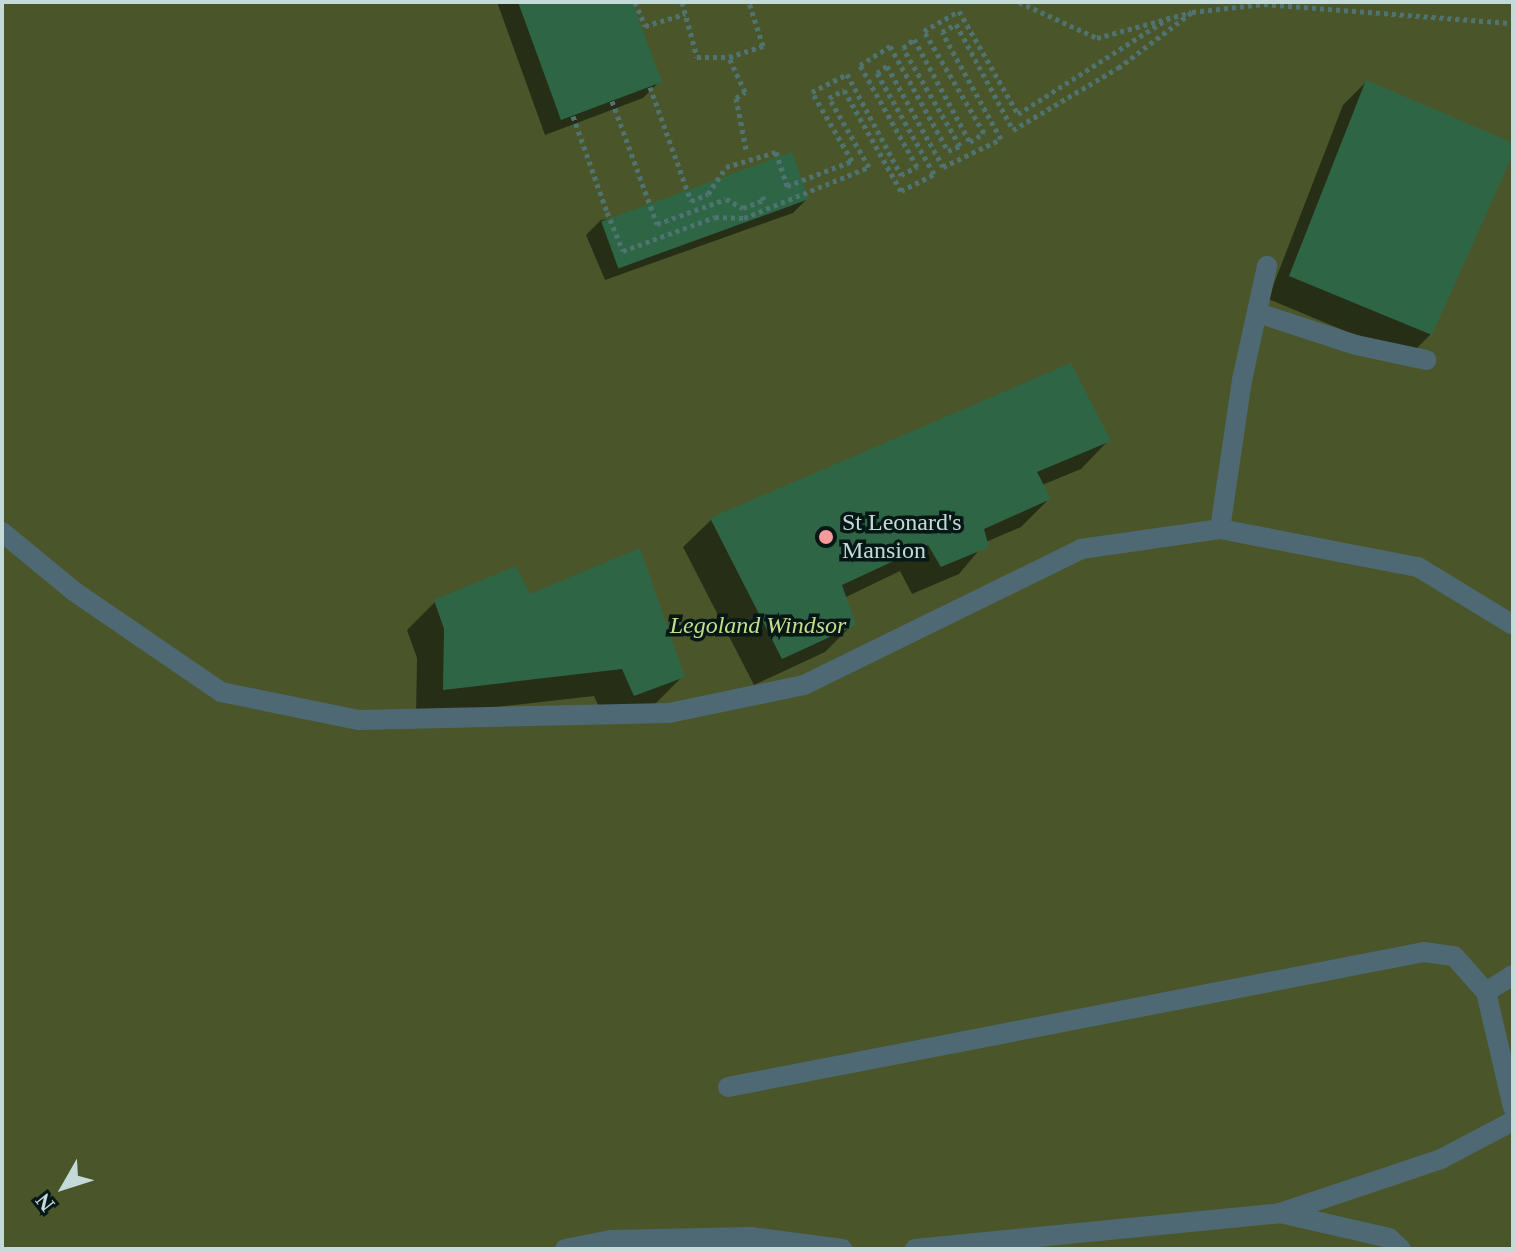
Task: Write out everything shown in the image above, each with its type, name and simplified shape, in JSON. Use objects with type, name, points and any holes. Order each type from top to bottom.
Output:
[{"type":"lane","points":[[1220,529],[1267,266]]},
{"type":"lane","points":[[1258,313],[1356,345],[1426,360]]},
{"type":"lane","points":[[2,532],[75,592],[221,692],[359,720],[669,713],[804,685],[1081,549],[1220,529],[1418,567],[1513,625]]},
{"type":"lane","points":[[728,1087],[1424,952],[1454,956],[1486,992],[1513,1107]]},
{"type":"lane","points":[[1486,992],[1513,975]]},
{"type":"lane","points":[[915,1249],[1280,1213],[1441,1159],[1513,1121]]},
{"type":"lane","points":[[1280,1213],[1389,1238],[1401,1249]]},
{"type":"lane","points":[[565,1249],[611,1240],[751,1237],[842,1249]]},
{"type":"path","points":[[635,2],[645,26],[685,14]]},
{"type":"path","points":[[682,2],[697,57],[729,57],[763,46],[749,2]]},
{"type":"path","points":[[1019,2],[1097,38],[1221,5],[1264,4],[1513,23]]},
{"type":"path","points":[[650,87],[691,201],[708,194],[726,167],[776,152],[787,186],[852,161],[812,92],[847,74],[901,175],[917,167],[860,65],[890,46],[948,151],[960,146],[903,48],[914,39],[970,142],[984,133],[924,31],[959,11],[1018,114],[1170,17]]},
{"type":"path","points":[[573,116],[623,251],[715,217],[744,218],[869,167],[829,98],[844,90],[901,191],[934,174],[877,73],[887,66],[943,167],[1001,139],[942,32],[956,24],[1013,130],[1118,68],[1192,12]]},
{"type":"path","points":[[729,57],[745,92],[736,98],[746,149]]},
{"type":"path","points":[[612,101],[657,224],[726,199],[743,208],[764,200],[761,193]]},
{"type":"green space","name":"Legoland Windsor","points":[[2,2],[1513,2],[1513,1249],[2,1249]]},
{"type":"building","points":[[518,2],[632,2],[662,82],[561,120]]},
{"type":"building","points":[[1366,80],[1513,143],[1513,154],[1432,335],[1289,276]]},
{"type":"building","points":[[792,152],[809,199],[618,268],[601,221]]},
{"type":"building","points":[[1071,363],[1111,441],[1037,472],[1051,499],[984,529],[989,547],[941,567],[928,545],[842,585],[856,625],[782,659],[710,518]]},
{"type":"building","points":[[640,548],[685,677],[634,696],[622,669],[443,690],[444,629],[434,600],[516,566],[530,594]]},
{"type":"place","name":"St Leonard's Mansion","points":[[826,537]]}]
